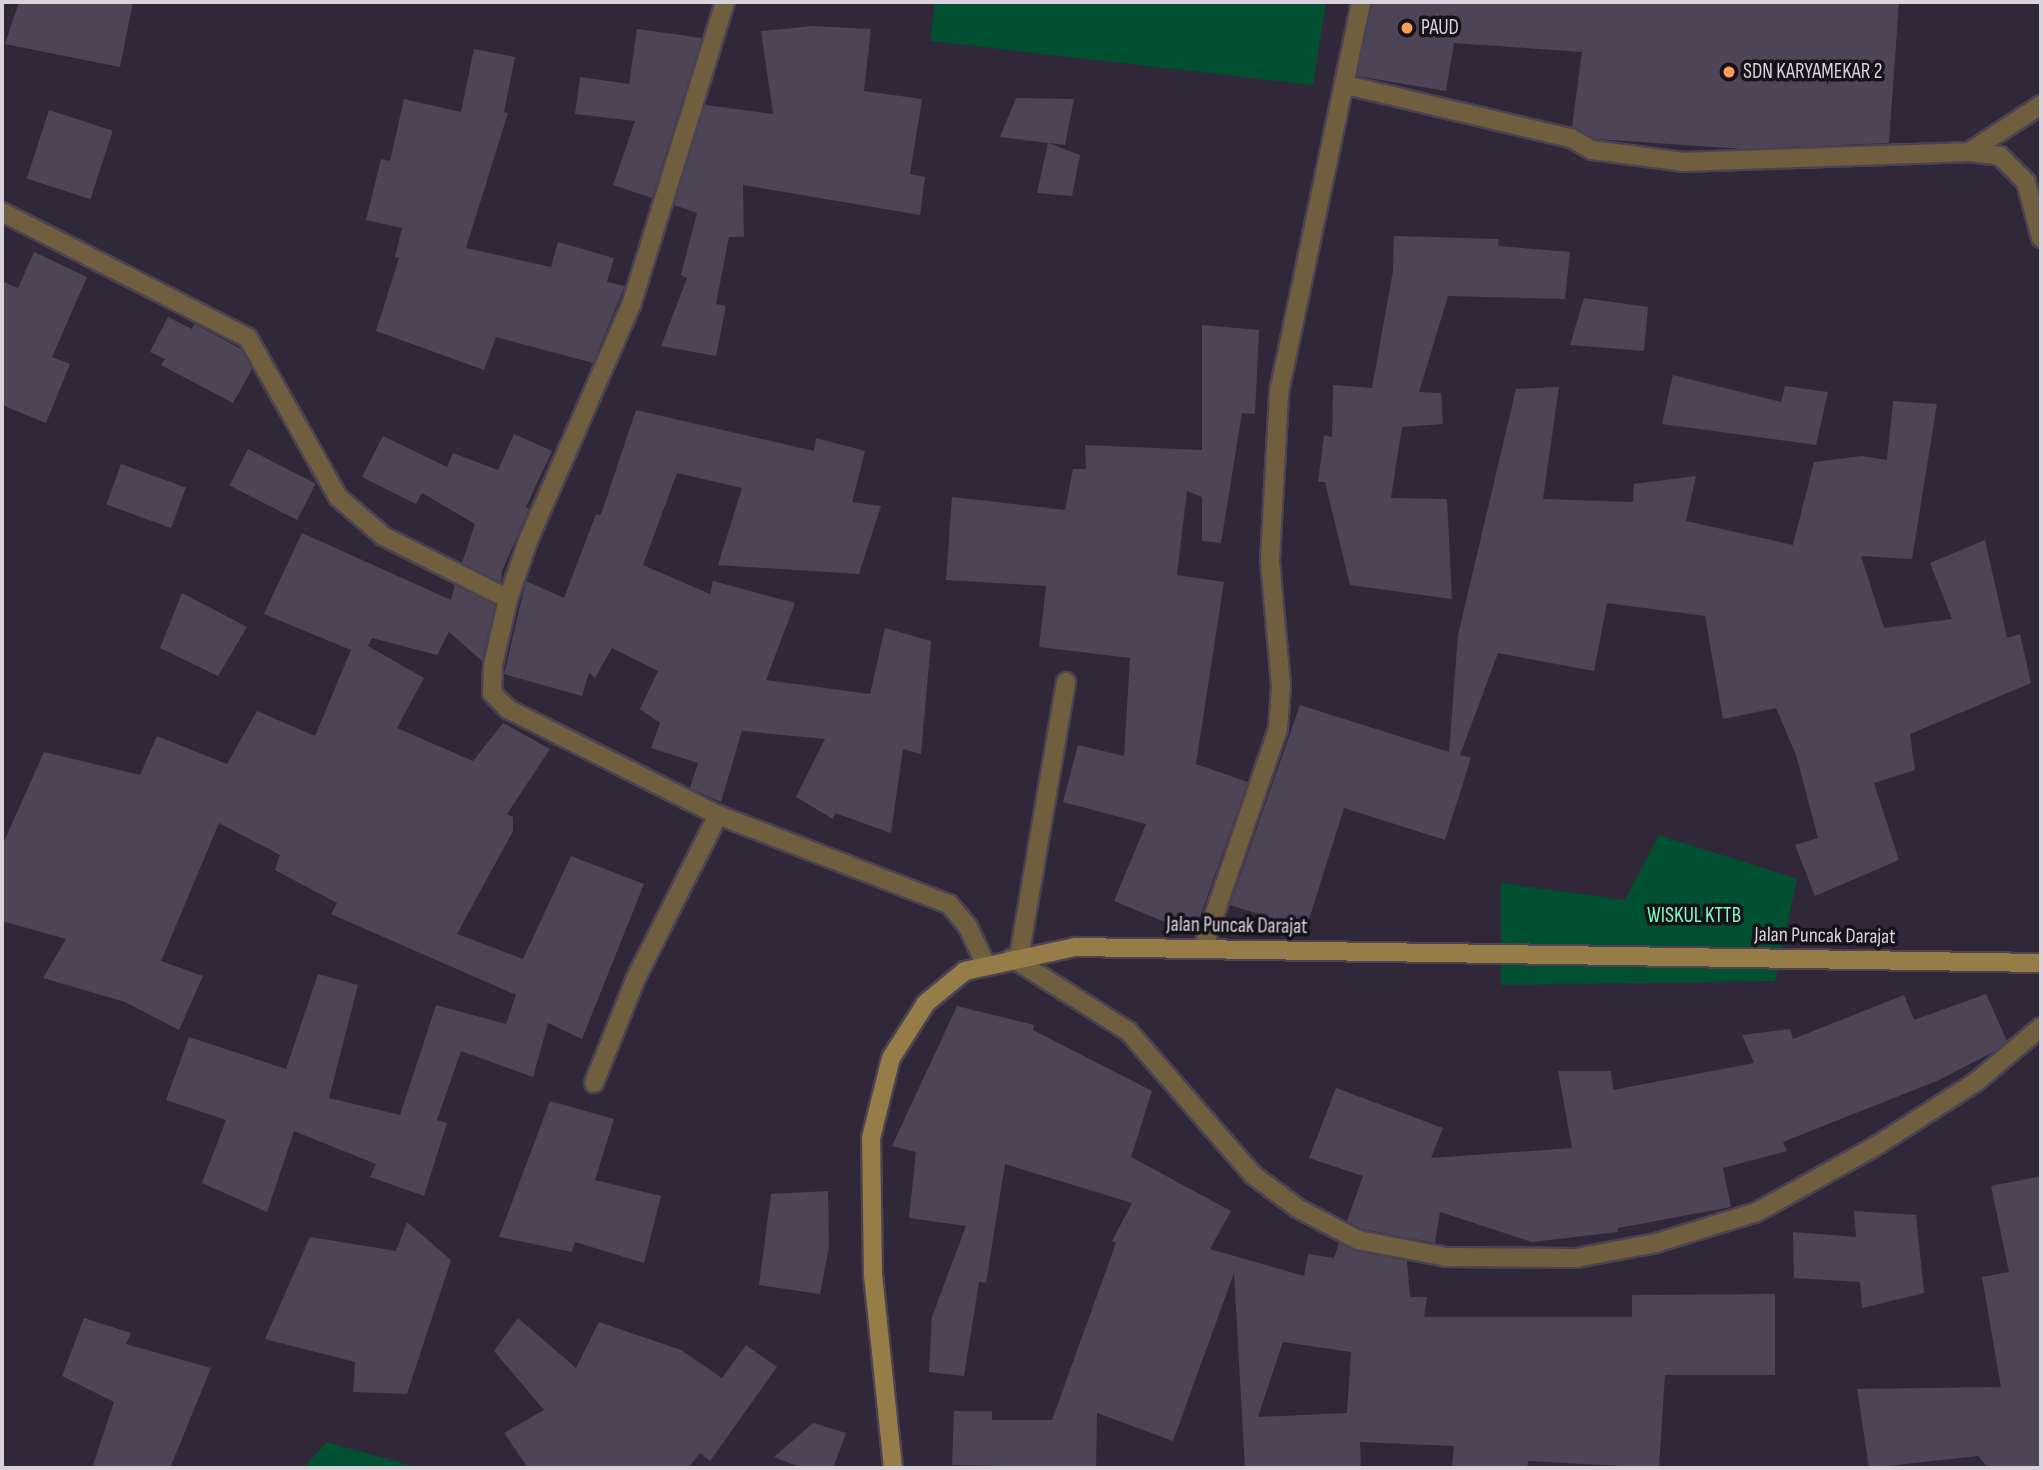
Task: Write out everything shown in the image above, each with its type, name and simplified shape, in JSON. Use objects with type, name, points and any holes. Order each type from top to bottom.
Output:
[{"type":"street","points":[[725,2],[631,305],[528,541],[508,598],[491,681],[492,692],[502,704],[718,815],[949,904],[968,927],[986,965]]},
{"type":"street","points":[[1203,948],[1278,729],[1281,686],[1270,560],[1279,392],[1346,85],[1361,2]]},
{"type":"street","points":[[1346,85],[1571,138],[1592,150],[1685,162],[1969,152],[2000,156],[2026,182],[2041,237]]},
{"type":"street","points":[[1969,152],[2041,105]]},
{"type":"street","points":[[2,212],[248,338],[338,497],[383,536],[508,598]]},
{"type":"street","points":[[1066,682],[1015,958],[1128,1031],[1253,1175],[1299,1209],[1358,1240],[1446,1257],[1576,1258],[1656,1243],[1757,1212],[1879,1144],[1965,1089],[2041,1027]]},
{"type":"street","points":[[594,1083],[636,978],[718,815]]},
{"type":"street","name":"Jalan Puncak Darajat","points":[[893,1468],[873,1276],[871,1138],[891,1058],[926,1003],[965,971],[1075,947],[2041,963]]},
{"type":"green space","points":[[935,2],[1326,2],[1313,85],[930,41]]},
{"type":"green space","name":"WISKUL KTTB","points":[[1659,835],[1797,879],[1775,981],[1501,985],[1501,883],[1625,900]]},
{"type":"green space","points":[[327,1442],[419,1468],[303,1468]]},
{"type":"building","points":[[19,2],[133,2],[120,67],[5,44]]},
{"type":"building","name":"SDN KARYAMEKAR 2","points":[[1372,2],[1899,2],[1889,143],[1743,149],[1596,139],[1572,127],[1582,52],[1454,43],[1446,91],[1357,76]]},
{"type":"building","points":[[813,26],[871,29],[864,91],[922,99],[910,174],[925,177],[920,215],[743,185],[744,237],[729,237],[716,304],[726,306],[716,356],[661,346],[687,278],[681,275],[697,213],[674,205],[705,105],[773,114],[761,31]]},
{"type":"building","points":[[637,29],[702,38],[652,198],[613,185],[635,121],[575,114],[580,77],[629,84]]},
{"type":"building","points":[[474,49],[515,57],[504,112],[508,113],[466,248],[551,267],[558,242],[614,258],[607,282],[625,286],[593,363],[496,337],[484,370],[376,331],[399,258],[395,257],[402,228],[366,220],[381,159],[390,161],[404,99],[461,112]]},
{"type":"building","points":[[1016,98],[1074,99],[1065,145],[1000,137]]},
{"type":"building","points":[[49,110],[113,131],[90,199],[27,178]]},
{"type":"building","points":[[1048,143],[1080,155],[1072,196],[1037,193]]},
{"type":"building","points":[[1394,236],[1499,239],[1498,246],[1570,252],[1565,299],[1448,296],[1419,392],[1441,393],[1443,424],[1402,427],[1391,498],[1447,499],[1452,599],[1350,585],[1325,482],[1318,482],[1324,435],[1332,437],[1333,385],[1372,388],[1393,271]]},
{"type":"building","points":[[34,252],[87,277],[52,357],[70,364],[46,423],[2,405],[2,281],[18,288]]},
{"type":"building","points":[[1584,298],[1648,307],[1644,351],[1570,345]]},
{"type":"building","points":[[168,317],[192,329],[195,324],[241,349],[252,369],[233,403],[161,365],[165,359],[150,352]]},
{"type":"building","points":[[1202,325],[1259,330],[1255,414],[1242,413],[1221,543],[1202,541],[1202,497],[1187,491],[1177,575],[1224,582],[1196,764],[1248,782],[1194,934],[1114,901],[1146,824],[1063,802],[1078,745],[1124,756],[1130,658],[1039,647],[1046,586],[946,580],[952,497],[1065,510],[1073,469],[1086,469],[1085,445],[1202,450]]},
{"type":"building","points":[[1673,375],[1781,402],[1785,386],[1828,392],[1816,445],[1662,424]]},
{"type":"building","points":[[1559,387],[1543,499],[1633,502],[1634,484],[1696,476],[1686,521],[1793,545],[1814,462],[1862,456],[1887,460],[1893,401],[1937,404],[1912,559],[1861,556],[1884,628],[1952,619],[1930,563],[1985,540],[2007,638],[2020,634],[2031,683],[1910,734],[1915,770],[1874,783],[1899,860],[1815,896],[1795,845],[1818,838],[1796,755],[1776,708],[1723,719],[1705,616],[1607,603],[1594,671],[1498,653],[1460,755],[1471,758],[1445,840],[1344,808],[1306,929],[1230,905],[1300,705],[1449,752],[1458,635],[1516,389]]},
{"type":"building","points":[[636,410],[814,451],[816,438],[865,451],[852,502],[881,506],[859,574],[718,565],[742,488],[677,473],[643,565],[710,594],[713,581],[795,603],[766,680],[870,694],[885,628],[931,641],[921,754],[903,749],[891,833],[835,813],[833,819],[796,797],[825,739],[742,731],[721,802],[690,788],[698,763],[651,748],[660,723],[640,709],[658,671],[612,648],[595,678],[589,673],[582,696],[504,674],[526,581],[564,598],[596,514],[601,515]]},
{"type":"building","points":[[514,434],[552,451],[526,507],[529,509],[502,571],[501,583],[462,563],[475,524],[422,493],[416,504],[362,477],[383,436],[447,467],[453,453],[498,470]]},
{"type":"building","points":[[248,449],[316,484],[297,520],[229,486]]},
{"type":"building","points":[[121,464],[186,488],[171,528],[106,504]]},
{"type":"building","points":[[302,533],[451,600],[455,585],[495,605],[482,661],[449,632],[437,655],[372,638],[368,646],[424,678],[397,728],[473,761],[503,723],[550,749],[507,814],[513,817],[513,831],[457,934],[523,959],[571,856],[644,884],[582,1039],[548,1023],[533,1077],[461,1051],[437,1120],[447,1123],[424,1196],[370,1177],[376,1164],[294,1131],[267,1212],[202,1183],[226,1120],[166,1100],[189,1037],[286,1069],[318,974],[358,985],[329,1098],[400,1115],[436,1005],[506,1024],[516,995],[331,914],[337,903],[275,870],[280,855],[219,823],[161,961],[203,976],[179,1030],[125,1002],[43,978],[66,939],[2,921],[2,846],[44,752],[140,775],[157,736],[227,764],[257,711],[315,736],[351,650],[264,614]]},
{"type":"building","points":[[182,593],[247,627],[218,676],[160,648]]},
{"type":"building","points":[[1986,994],[2007,1041],[1995,1051],[1939,1080],[1783,1142],[1787,1151],[1723,1168],[1731,1207],[1618,1228],[1618,1232],[1532,1242],[1440,1212],[1435,1243],[1362,1229],[1347,1221],[1363,1176],[1309,1158],[1336,1088],[1443,1128],[1431,1158],[1572,1148],[1558,1071],[1611,1071],[1613,1090],[1754,1063],[1742,1035],[1790,1029],[1793,1039],[1904,995],[1914,1020]]},
{"type":"building","points":[[957,1006],[1034,1025],[1033,1030],[1152,1091],[1131,1157],[1231,1211],[1210,1249],[1304,1276],[1308,1254],[1334,1258],[1339,1243],[1355,1251],[1407,1261],[1410,1297],[1427,1297],[1424,1317],[1632,1317],[1632,1295],[1775,1294],[1775,1375],[1665,1375],[1659,1468],[1528,1461],[1527,1468],[1452,1468],[1454,1446],[1360,1442],[1361,1468],[1245,1468],[1234,1273],[1173,1441],[1097,1413],[1096,1468],[952,1465],[954,1411],[992,1411],[992,1420],[1052,1420],[1116,1243],[1112,1241],[1132,1203],[1005,1164],[986,1283],[979,1282],[964,1376],[929,1372],[932,1317],[966,1226],[909,1218],[916,1152],[892,1146]],"holes":[[[1283,1342],[1351,1352],[1347,1413],[1258,1417]]]},
{"type":"building","points":[[550,1101],[614,1119],[595,1180],[661,1196],[644,1263],[575,1242],[572,1252],[499,1237]]},
{"type":"building","points":[[2041,1176],[2041,1468],[1988,1468],[1978,1456],[1869,1468],[1857,1389],[2001,1387],[1982,1277],[2009,1272],[1991,1186]]},
{"type":"building","points":[[828,1191],[829,1247],[820,1294],[759,1285],[771,1194]]},
{"type":"building","points":[[1854,1211],[1916,1215],[1924,1293],[1862,1308],[1860,1282],[1794,1278],[1793,1232],[1856,1237]]},
{"type":"building","points":[[407,1222],[451,1260],[407,1394],[353,1392],[355,1362],[265,1339],[310,1237],[396,1251]]},
{"type":"building","points":[[84,1318],[131,1333],[126,1344],[211,1368],[170,1468],[92,1468],[114,1402],[62,1376]]},
{"type":"building","points":[[518,1318],[576,1368],[599,1322],[681,1350],[722,1378],[746,1345],[777,1367],[710,1461],[700,1453],[688,1468],[528,1468],[504,1433],[544,1410],[494,1351]]},
{"type":"building","points":[[813,1423],[846,1433],[833,1468],[802,1468],[774,1457]]},
{"type":"place","name":"PAUD","points":[[1407,28]]},
{"type":"place","name":"SDN KARYAMEKAR 2","points":[[1729,72]]}]
